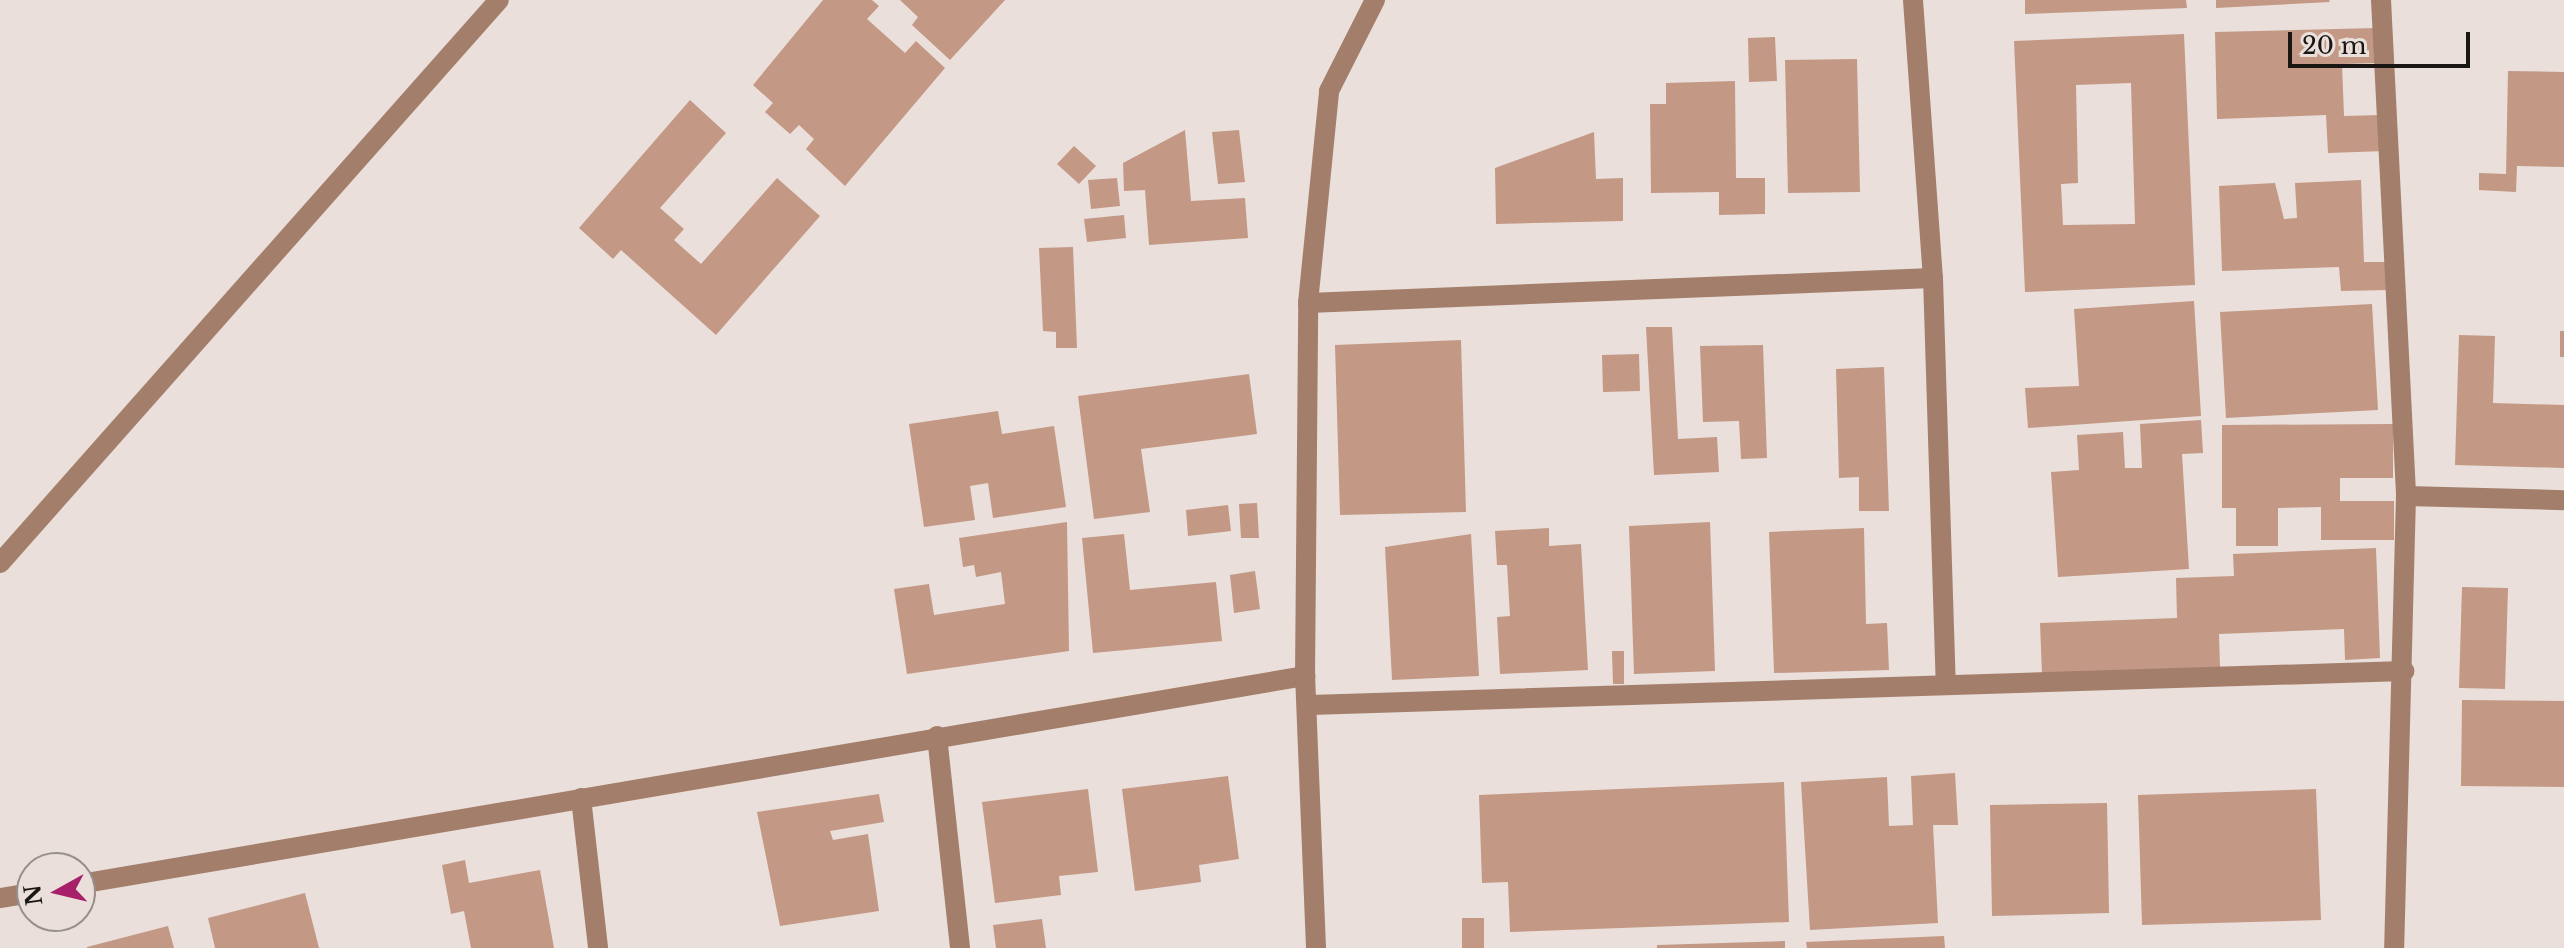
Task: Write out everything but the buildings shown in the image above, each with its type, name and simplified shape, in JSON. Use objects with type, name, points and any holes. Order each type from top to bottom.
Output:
[{"type":"street","points":[[0,563],[499,0]]},
{"type":"street","points":[[1316,948],[1310,705],[1305,676],[1308,303],[1329,91],[1375,0]]},
{"type":"street","points":[[1913,0],[1933,278],[1946,685]]},
{"type":"street","points":[[2381,0],[2406,496],[2404,671],[2394,948]]},
{"type":"street","points":[[1308,303],[1933,278]]},
{"type":"street","points":[[2406,496],[2564,500]]},
{"type":"street","points":[[1310,705],[2404,671]]},
{"type":"street","points":[[96,881],[937,736],[1305,676]]},
{"type":"street","points":[[937,736],[960,948]]},
{"type":"street","points":[[581,798],[598,948]]}]
